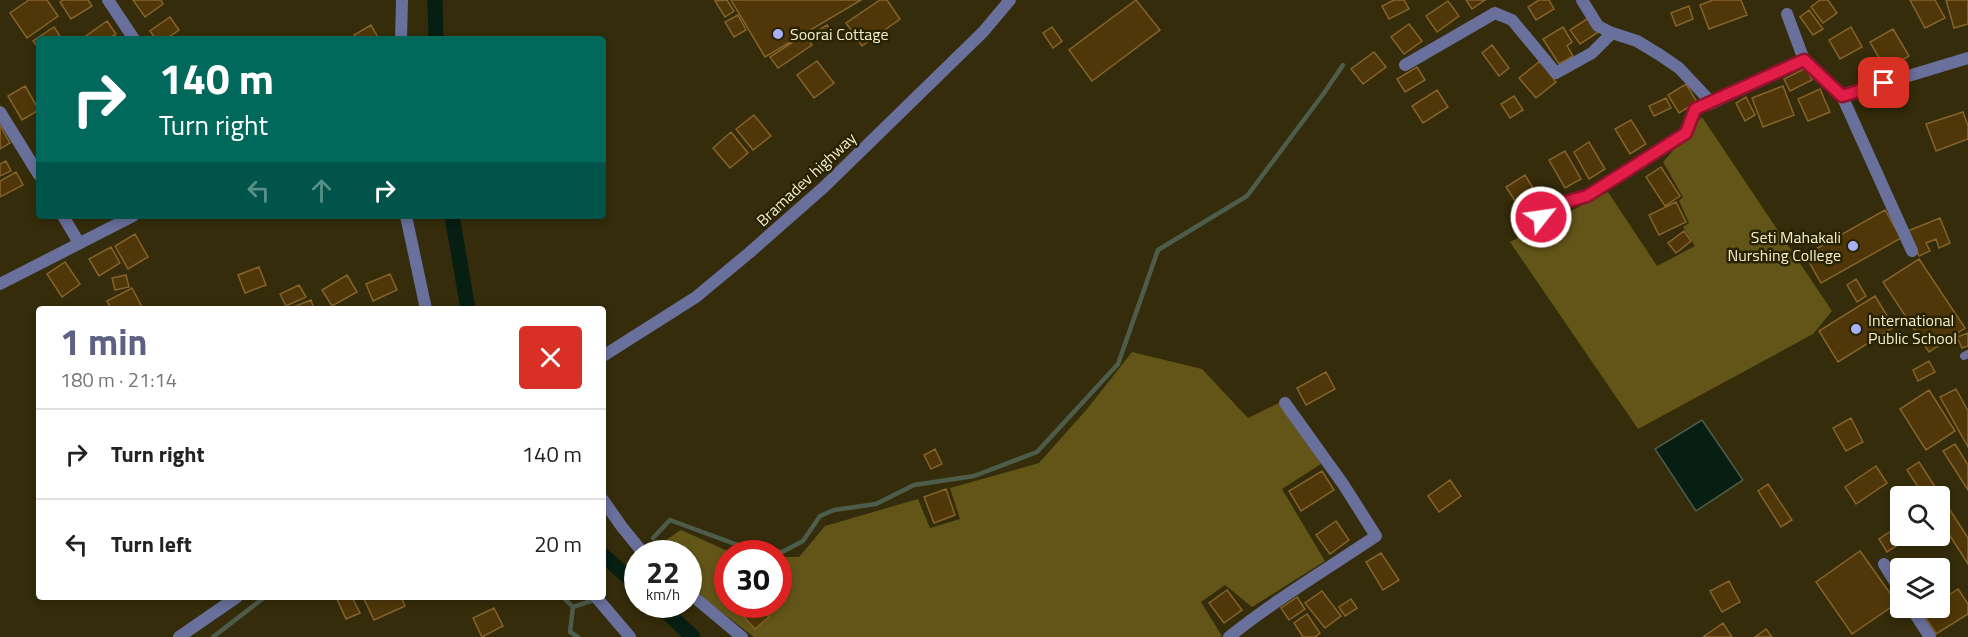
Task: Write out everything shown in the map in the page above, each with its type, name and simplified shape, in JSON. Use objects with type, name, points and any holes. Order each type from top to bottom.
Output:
[{"type":"street","points":[[108,0],[132,36]]},
{"type":"street","points":[[401,36],[402,0]]},
{"type":"street","name":"Bramadev highway","points":[[606,354],[696,297],[749,253],[824,187],[983,32],[1010,0]]},
{"type":"street","points":[[1582,0],[1598,26],[1637,41],[1679,68],[1712,103]]},
{"type":"street","points":[[1405,65],[1495,13],[1512,20],[1556,73],[1592,53],[1612,33]]},
{"type":"street","points":[[1787,14],[1804,60],[1842,96],[1912,251]]},
{"type":"street","points":[[1842,96],[1968,58]]},
{"type":"street","points":[[1541,217],[1562,203],[1587,196],[1686,133],[1695,109],[1804,60]]},
{"type":"street","points":[[0,112],[36,170]]},
{"type":"street","points":[[65,219],[79,243]]},
{"type":"street","points":[[0,284],[126,219]]},
{"type":"street","points":[[407,219],[425,306]]},
{"type":"street","points":[[1229,637],[1261,611],[1376,536],[1343,484],[1286,403]]},
{"type":"street","points":[[606,504],[633,540]]},
{"type":"street","points":[[1884,564],[1890,574]]},
{"type":"street","points":[[179,637],[233,600]]},
{"type":"street","points":[[599,600],[630,637]]},
{"type":"street","points":[[702,604],[742,637]]},
{"type":"street","points":[[1918,618],[1930,637]]},
{"type":"shaded area","points":[[1702,117],[1832,311],[1813,334],[1638,429],[1510,242],[1608,192],[1657,266],[1695,246],[1683,227],[1689,223],[1679,201],[1683,197],[1663,162]]},
{"type":"shaded area","points":[[1132,352],[1202,369],[1248,418],[1281,402],[1321,464],[1282,489],[1325,561],[1252,607],[1225,585],[1201,602],[1222,636],[1220,637],[754,637],[729,618],[792,618],[792,557],[799,557],[825,526],[918,499],[930,528],[960,519],[950,488],[1039,463],[1087,409]]},
{"type":"shaded area","points":[[1702,420],[1743,480],[1696,511],[1655,449]]},
{"type":"shaded area","points":[[681,530],[714,545],[714,606],[702,597],[702,540],[666,540]]},
{"type":"building","points":[[29,0],[47,0],[58,16],[27,38],[10,13]]},
{"type":"building","points":[[88,0],[92,6],[71,19],[60,2]]},
{"type":"building","points":[[133,0],[161,0],[163,4],[145,17]]},
{"type":"building","points":[[727,0],[734,11],[725,17],[715,1]]},
{"type":"building","name":"Soorai Cottage","points":[[731,0],[861,0],[765,57]]},
{"type":"building","points":[[880,0],[887,0],[900,19],[862,46],[846,23]]},
{"type":"building","points":[[1136,0],[1160,30],[1092,81],[1069,50]]},
{"type":"building","points":[[1394,0],[1404,0],[1409,9],[1389,19],[1382,6]]},
{"type":"building","points":[[1466,0],[1485,0],[1472,9]]},
{"type":"building","points":[[1539,0],[1549,0],[1554,9],[1536,20],[1528,7]]},
{"type":"building","points":[[1713,0],[1741,0],[1747,15],[1709,29],[1700,5]]},
{"type":"building","points":[[1820,0],[1828,0],[1837,13],[1823,23],[1811,7]]},
{"type":"building","points":[[1910,0],[1935,0],[1945,18],[1925,28]]},
{"type":"building","points":[[1946,0],[1968,0],[1968,24],[1954,28]]},
{"type":"building","points":[[1448,1],[1459,16],[1437,32],[1426,16]]},
{"type":"building","points":[[1689,6],[1693,19],[1676,26],[1671,13]]},
{"type":"building","points":[[1809,10],[1823,29],[1813,35],[1800,17]]},
{"type":"building","points":[[738,15],[746,30],[734,37],[725,22]]},
{"type":"building","points":[[170,17],[179,30],[170,36],[154,36],[150,31]]},
{"type":"building","points":[[1590,17],[1600,31],[1580,44],[1570,30]]},
{"type":"building","points":[[107,21],[116,34],[113,36],[86,36]]},
{"type":"building","points":[[1409,24],[1422,41],[1404,54],[1391,37]]},
{"type":"building","points":[[371,25],[377,36],[354,36]]},
{"type":"building","points":[[827,25],[832,32],[818,42],[813,34]]},
{"type":"building","points":[[54,27],[60,36],[40,36]]},
{"type":"building","points":[[1052,27],[1062,41],[1053,48],[1043,33]]},
{"type":"building","points":[[1563,27],[1572,42],[1567,46],[1573,56],[1559,64],[1543,39]]},
{"type":"building","points":[[1851,27],[1862,47],[1840,59],[1829,40]]},
{"type":"building","points":[[1893,29],[1909,56],[1886,70],[1870,42]]},
{"type":"building","points":[[805,34],[812,45],[778,68],[770,57]]},
{"type":"building","points":[[1492,45],[1509,68],[1499,76],[1482,53]]},
{"type":"building","points":[[1374,52],[1386,67],[1363,84],[1351,69]]},
{"type":"building","points":[[817,61],[834,83],[814,98],[797,75]]},
{"type":"building","points":[[1540,61],[1556,82],[1536,98],[1519,78]]},
{"type":"building","points":[[1417,67],[1425,80],[1405,92],[1397,79]]},
{"type":"building","points":[[1806,68],[1812,80],[1790,91],[1784,79]]},
{"type":"building","points":[[1686,84],[1697,102],[1679,113],[1668,95]]},
{"type":"building","points":[[25,86],[36,105],[36,112],[22,120],[8,96]]},
{"type":"building","points":[[1783,86],[1794,115],[1763,127],[1752,98]]},
{"type":"building","points":[[1820,89],[1830,112],[1808,121],[1798,99]]},
{"type":"building","points":[[1437,90],[1448,107],[1423,123],[1412,106]]},
{"type":"building","points":[[1514,96],[1523,110],[1510,118],[1501,104]]},
{"type":"building","points":[[1746,97],[1755,115],[1745,121],[1736,103]]},
{"type":"building","points":[[1666,98],[1671,108],[1654,116],[1649,106]]},
{"type":"building","points":[[1963,112],[1968,126],[1968,139],[1936,151],[1926,124]]},
{"type":"building","points":[[754,115],[771,136],[753,150],[736,129]]},
{"type":"building","points":[[1631,120],[1646,144],[1630,154],[1615,129]]},
{"type":"building","points":[[0,125],[10,143],[0,149]]},
{"type":"building","points":[[731,132],[748,153],[730,168],[713,148]]},
{"type":"building","points":[[1589,142],[1605,169],[1589,179],[1574,152]]},
{"type":"building","points":[[1565,151],[1581,179],[1565,188],[1549,160]]},
{"type":"building","points":[[6,161],[11,171],[0,176],[0,164]]},
{"type":"building","points":[[1661,167],[1680,196],[1665,206],[1646,177]]},
{"type":"building","points":[[16,172],[23,185],[0,197],[0,181]]},
{"type":"building","points":[[1525,175],[1541,201],[1522,212],[1506,187]]},
{"type":"building","points":[[1676,202],[1686,222],[1659,235],[1649,215]]},
{"type":"building","name":"Seti Mahakali Nurshing College","points":[[1885,210],[1901,238],[1821,283],[1805,255]]},
{"type":"building","points":[[1940,218],[1950,243],[1939,248],[1936,239],[1926,243],[1930,251],[1919,256],[1908,231]]},
{"type":"building","points":[[1684,231],[1691,241],[1676,253],[1668,243]]},
{"type":"building","points":[[135,234],[148,257],[128,269],[115,246]]},
{"type":"building","points":[[111,247],[120,263],[99,276],[89,259]]},
{"type":"building","points":[[1919,259],[1965,328],[1929,352],[1883,282]]},
{"type":"building","points":[[65,262],[80,284],[62,297],[47,274]]},
{"type":"building","points":[[259,267],[266,285],[245,293],[238,275]]},
{"type":"building","points":[[390,274],[397,290],[373,301],[366,284]]},
{"type":"building","points":[[126,275],[129,287],[115,290],[112,278]]},
{"type":"building","points":[[347,275],[357,292],[332,306],[322,290]]},
{"type":"building","points":[[1856,279],[1866,296],[1857,302],[1847,285]]},
{"type":"building","points":[[299,285],[306,297],[286,306],[280,294]]},
{"type":"building","points":[[132,288],[141,306],[110,306],[107,301]]},
{"type":"building","name":"International Public School","points":[[1875,296],[1894,327],[1838,362],[1819,331]]},
{"type":"building","points":[[311,300],[313,306],[296,306]]},
{"type":"building","points":[[1968,333],[1968,346],[1962,348],[1957,337]]},
{"type":"building","points":[[1929,361],[1935,372],[1918,381],[1913,370]]},
{"type":"building","points":[[1326,372],[1335,389],[1306,405],[1297,388]]},
{"type":"building","points":[[1956,389],[1968,411],[1968,447],[1940,397]]},
{"type":"building","points":[[1929,390],[1955,431],[1926,450],[1900,409]]},
{"type":"building","points":[[1851,418],[1863,442],[1846,451],[1833,428]]},
{"type":"building","points":[[1955,444],[1968,465],[1968,490],[1943,451]]},
{"type":"building","points":[[935,449],[942,464],[931,469],[924,455]]},
{"type":"building","points":[[1919,462],[1934,486],[1917,486],[1907,470]]},
{"type":"building","points":[[1876,466],[1887,483],[1856,504],[1845,487]]},
{"type":"building","points":[[1322,471],[1334,490],[1301,511],[1289,491]]},
{"type":"building","points":[[1450,480],[1461,496],[1439,512],[1428,496]]},
{"type":"building","points":[[1768,484],[1792,520],[1781,527],[1758,491]]},
{"type":"building","points":[[946,489],[955,515],[934,523],[924,497]]},
{"type":"building","points":[[1950,510],[1968,538],[1968,564],[1950,536]]},
{"type":"building","points":[[1336,521],[1349,540],[1330,554],[1316,535]]},
{"type":"building","points":[[1890,532],[1890,546],[1896,546],[1887,552],[1879,539]]},
{"type":"building","points":[[1860,551],[1890,593],[1890,608],[1852,634],[1816,582]]},
{"type":"building","points":[[1381,553],[1399,580],[1383,590],[1366,562]]},
{"type":"building","points":[[1729,581],[1740,602],[1722,612],[1710,591]]},
{"type":"building","points":[[1958,589],[1968,604],[1968,614],[1936,634],[1926,618],[1950,618],[1950,594]]},
{"type":"building","points":[[1227,590],[1242,610],[1224,623],[1209,603]]},
{"type":"building","points":[[1322,591],[1341,616],[1325,628],[1305,603]]},
{"type":"building","points":[[1297,597],[1305,609],[1289,620],[1281,608]]},
{"type":"building","points":[[1351,599],[1357,608],[1345,616],[1339,607]]},
{"type":"building","points":[[337,600],[354,600],[360,613],[346,619]]},
{"type":"building","points":[[364,600],[402,600],[405,606],[374,620]]},
{"type":"building","points":[[494,608],[503,626],[482,637],[473,618]]},
{"type":"building","points":[[1307,614],[1320,633],[1315,637],[1303,637],[1294,623]]},
{"type":"building","points":[[745,618],[768,618],[755,629]]},
{"type":"building","points":[[1723,623],[1732,637],[1703,637]]},
{"type":"building","points":[[1766,629],[1772,637],[1755,637]]},
{"type":"waterway","points":[[435,0],[436,36]]},
{"type":"waterway","points":[[653,538],[670,520],[754,551],[782,552],[803,541],[820,516],[834,510],[876,504],[914,485],[974,476],[1037,452],[1118,364],[1158,250],[1247,196],[1343,65]]},
{"type":"waterway","points":[[453,219],[467,306]]},
{"type":"waterway","points":[[606,558],[624,574]]},
{"type":"waterway","points":[[213,637],[261,600]]},
{"type":"waterway","points":[[566,600],[573,607]]},
{"type":"waterway","points":[[578,637],[570,632],[573,607],[591,601]]},
{"type":"waterway","points":[[673,618],[693,637]]},
{"type":"place","name":"Soorai Cottage","points":[[778,34]]},
{"type":"place","name":"Seti Mahakali Nurshing College","points":[[1853,246]]},
{"type":"place","name":"International Public School","points":[[1856,329]]},
{"type":"route","points":[[1541,217],[1562,203],[1587,196],[1686,133],[1695,109],[1804,60],[1842,96],[1884,83]]}]
